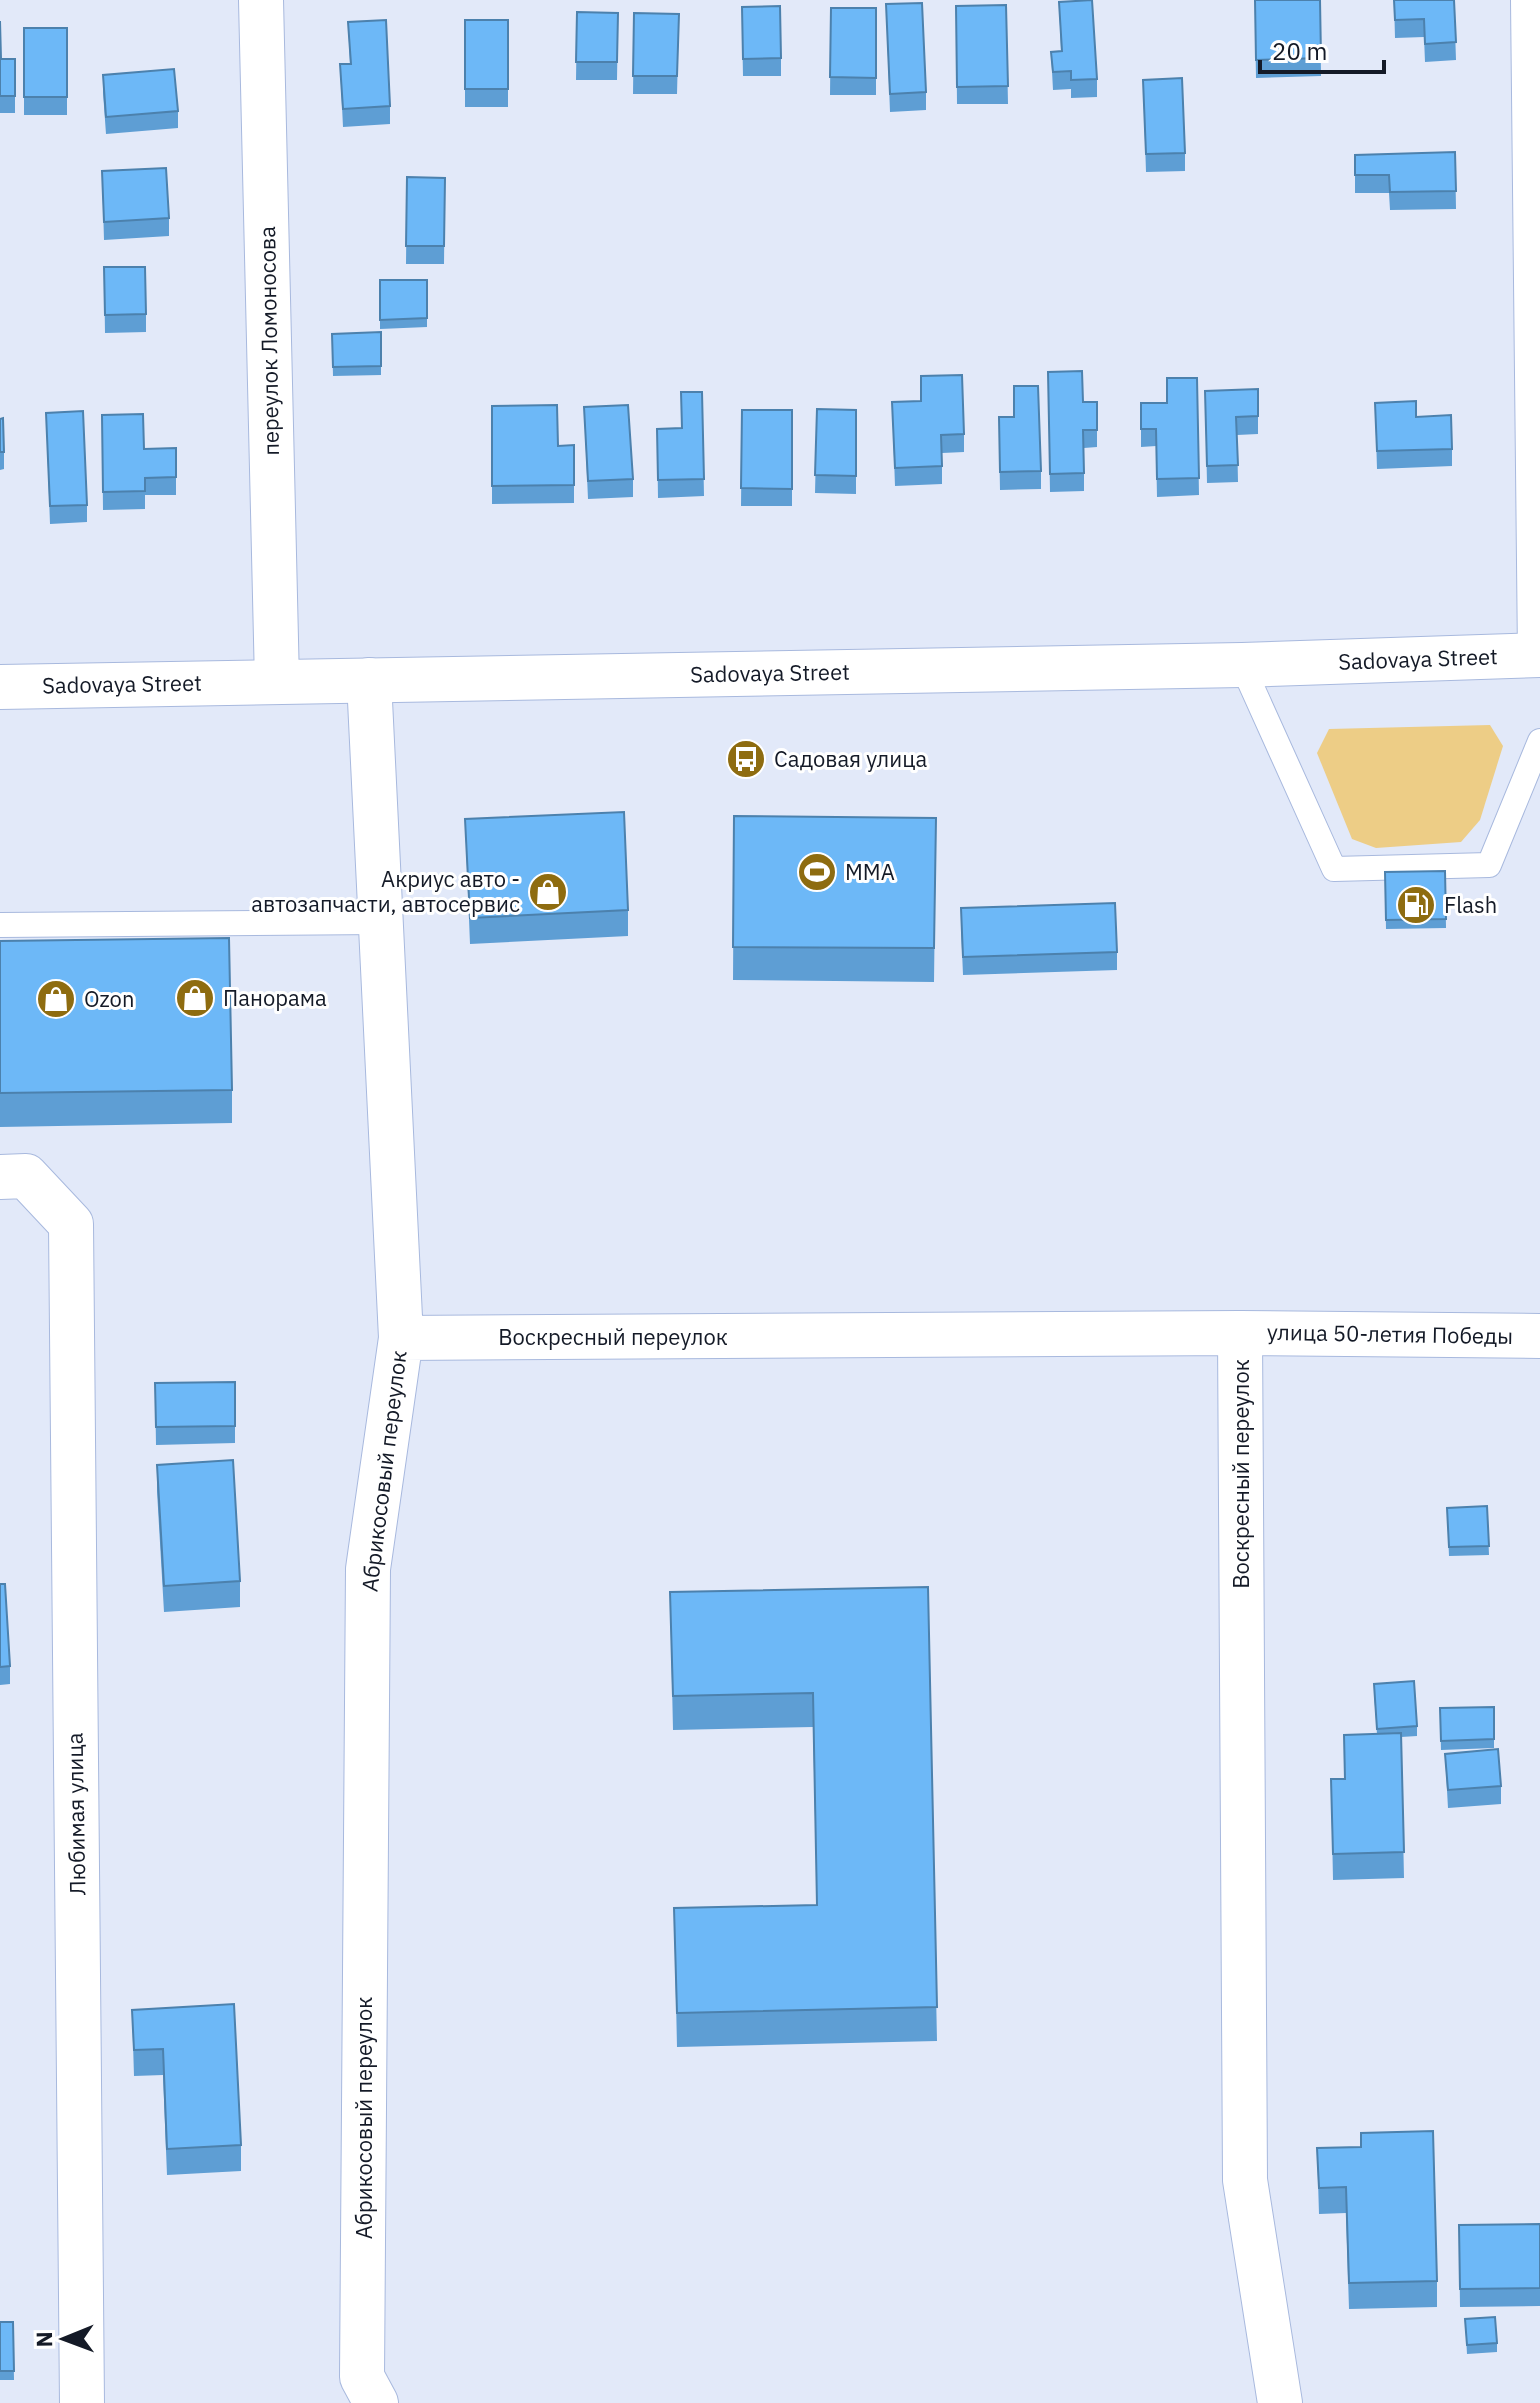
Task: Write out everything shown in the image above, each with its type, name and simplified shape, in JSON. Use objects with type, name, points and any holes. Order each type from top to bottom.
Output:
[{"type":"street","name":"переулок Ломоносова","points":[[261,0],[277,682]]},
{"type":"street","points":[[1533,0],[1540,655]]},
{"type":"street","name":"Sadovaya Street","points":[[0,687],[1242,665],[1540,655]]},
{"type":"street","name":"Абрикосовый переулок","points":[[369,680],[401,1338],[368,1569],[362,2377],[376,2403]]},
{"type":"street","name":"Любимая улица","points":[[0,1177],[26,1176],[71,1224],[82,2403]]},
{"type":"street","name":"Воскресный переулок","points":[[401,1338],[1240,1333],[1245,2180],[1280,2403]]},
{"type":"street","name":"улица 50-летия Победы","points":[[1240,1333],[1540,1336]]},
{"type":"lane","points":[[1242,665],[1334,869],[1489,865],[1540,741]]},
{"type":"lane","points":[[0,925],[381,922]]},
{"type":"shaded area","points":[[1490,725],[1503,746],[1480,820],[1461,842],[1376,848],[1352,839],[1317,753],[1329,729]]},
{"type":"building","points":[[1092,0],[1097,79],[1071,80],[1071,71],[1053,72],[1051,52],[1062,51],[1059,2]]},
{"type":"building","points":[[1255,0],[1320,0],[1321,58],[1256,60]]},
{"type":"building","points":[[1394,0],[1454,0],[1456,42],[1425,44],[1424,19],[1395,20]]},
{"type":"building","points":[[922,3],[926,92],[890,94],[886,4]]},
{"type":"building","points":[[1006,5],[1008,86],[957,87],[956,6]]},
{"type":"building","points":[[780,6],[781,58],[743,59],[742,7]]},
{"type":"building","points":[[831,8],[876,8],[876,78],[830,77]]},
{"type":"building","points":[[577,12],[618,13],[617,62],[576,62]]},
{"type":"building","points":[[634,13],[679,14],[677,76],[633,76]]},
{"type":"building","points":[[386,20],[390,106],[343,109],[340,64],[351,64],[348,22]]},
{"type":"building","points":[[465,20],[508,20],[508,89],[465,89]]},
{"type":"building","points":[[0,21],[1,59],[15,59],[15,96],[0,96]]},
{"type":"building","points":[[24,28],[67,28],[67,97],[24,97]]},
{"type":"building","points":[[174,69],[178,111],[106,117],[103,75]]},
{"type":"building","points":[[1182,78],[1185,153],[1146,154],[1143,80]]},
{"type":"building","points":[[1455,152],[1456,191],[1390,192],[1389,175],[1355,175],[1355,155]]},
{"type":"building","points":[[166,168],[169,218],[104,222],[102,171]]},
{"type":"building","points":[[407,177],[445,178],[444,246],[406,246]]},
{"type":"building","points":[[104,267],[145,267],[146,314],[105,315]]},
{"type":"building","points":[[380,280],[427,280],[427,318],[380,320]]},
{"type":"building","points":[[381,332],[381,366],[333,367],[332,334]]},
{"type":"building","points":[[1082,371],[1083,402],[1097,402],[1097,430],[1083,430],[1084,473],[1050,474],[1048,372]]},
{"type":"building","points":[[962,375],[964,434],[941,435],[942,466],[895,468],[892,402],[921,401],[921,376]]},
{"type":"building","points":[[1167,378],[1197,378],[1199,478],[1157,479],[1156,429],[1141,429],[1141,403],[1167,403]]},
{"type":"building","points":[[1014,386],[1038,386],[1041,471],[1000,472],[999,417],[1014,417]]},
{"type":"building","points":[[1258,389],[1258,416],[1236,417],[1238,465],[1207,466],[1205,391]]},
{"type":"building","points":[[681,392],[702,392],[704,479],[658,480],[657,429],[682,428]]},
{"type":"building","points":[[1416,401],[1416,417],[1451,415],[1452,449],[1377,451],[1375,403]]},
{"type":"building","points":[[557,405],[558,446],[574,445],[574,485],[492,486],[492,406]]},
{"type":"building","points":[[628,405],[633,479],[588,481],[584,407]]},
{"type":"building","points":[[817,409],[856,410],[856,476],[815,475]]},
{"type":"building","points":[[742,410],[792,410],[792,489],[741,488]]},
{"type":"building","points":[[83,411],[87,505],[50,506],[46,413]]},
{"type":"building","points":[[143,414],[144,449],[176,448],[176,477],[145,478],[145,491],[103,492],[102,415]]},
{"type":"building","points":[[3,418],[4,452],[0,452],[0,419]]},
{"type":"building","points":[[624,812],[628,910],[470,918],[465,819]]},
{"type":"building","points":[[734,816],[936,818],[934,948],[733,947]]},
{"type":"building","name":"Flash","points":[[1445,871],[1446,919],[1386,920],[1385,872]]},
{"type":"building","points":[[1115,903],[1117,952],[963,957],[961,908]]},
{"type":"building","points":[[229,938],[232,1090],[0,1093],[0,941]]},
{"type":"building","points":[[235,1382],[235,1426],[156,1427],[155,1383]]},
{"type":"building","points":[[233,1460],[240,1581],[164,1586],[157,1465]]},
{"type":"building","points":[[1487,1506],[1489,1546],[1449,1547],[1447,1508]]},
{"type":"building","points":[[0,1584],[5,1584],[10,1666],[0,1667]]},
{"type":"building","points":[[928,1587],[937,2007],[677,2013],[674,1908],[817,1905],[813,1693],[673,1696],[670,1592]]},
{"type":"building","points":[[1414,1681],[1417,1726],[1377,1729],[1374,1684]]},
{"type":"building","points":[[1494,1707],[1494,1739],[1441,1741],[1440,1708]]},
{"type":"building","points":[[1401,1733],[1404,1852],[1333,1854],[1331,1779],[1345,1779],[1344,1735]]},
{"type":"building","points":[[1498,1749],[1501,1786],[1448,1790],[1445,1754]]},
{"type":"building","points":[[234,2004],[241,2145],[167,2149],[163,2049],[134,2050],[132,2010]]},
{"type":"building","points":[[1433,2131],[1437,2281],[1349,2283],[1346,2187],[1319,2188],[1317,2148],[1361,2147],[1361,2133]]},
{"type":"building","points":[[1540,2224],[1540,2288],[1460,2289],[1459,2225]]},
{"type":"building","points":[[1495,2317],[1497,2343],[1467,2345],[1465,2319]]},
{"type":"building","points":[[0,2322],[13,2322],[14,2371],[0,2371]]},
{"type":"place","name":"Садовая улица","points":[[746,759]]},
{"type":"place","name":"ММА","points":[[817,872]]},
{"type":"place","name":"Акриус авто - автозапчасти, автосервис","points":[[548,892]]},
{"type":"place","name":"Flash","points":[[1416,905]]},
{"type":"place","name":"Панорама","points":[[195,998]]},
{"type":"place","name":"Ozon","points":[[56,999]]}]
